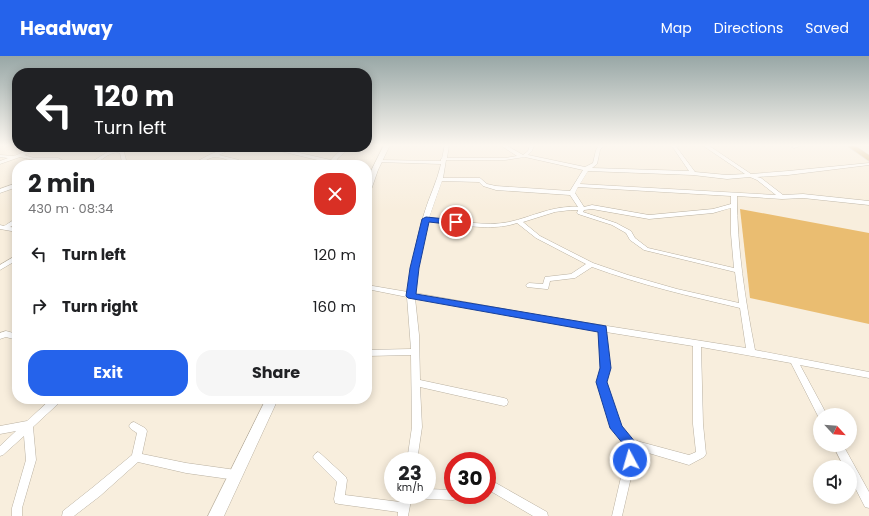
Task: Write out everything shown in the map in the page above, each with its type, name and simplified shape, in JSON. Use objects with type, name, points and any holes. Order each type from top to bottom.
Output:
[{"type":"street","points":[[372,176],[376,166]]},
{"type":"street","points":[[414,452],[418,427],[411,296],[415,268],[426,219],[440,179],[442,166]]},
{"type":"street","points":[[574,166],[586,169],[693,173],[727,176],[788,173],[847,166]]},
{"type":"street","points":[[572,193],[586,169],[591,166]]},
{"type":"street","points":[[689,166],[693,173]]},
{"type":"street","points":[[736,166],[749,175],[759,179],[782,197]]},
{"type":"street","points":[[440,179],[480,180],[485,185],[496,188],[572,193]]},
{"type":"street","points":[[576,185],[782,197],[803,196],[869,203]]},
{"type":"street","points":[[0,191],[12,187]]},
{"type":"street","points":[[572,193],[582,209],[580,213],[614,224],[629,232],[632,239],[646,249],[738,271]]},
{"type":"street","points":[[734,194],[734,229],[738,271],[751,352]]},
{"type":"street","points":[[426,219],[486,225],[510,224],[554,210],[572,208],[603,208],[649,217],[713,211],[734,205]]},
{"type":"street","points":[[518,221],[538,236],[591,264],[662,287],[743,306]]},
{"type":"street","points":[[3,227],[12,222]]},
{"type":"street","points":[[0,268],[12,260]]},
{"type":"street","points":[[529,285],[546,287],[547,279],[573,276],[591,264]]},
{"type":"street","points":[[372,288],[602,329],[751,352],[869,375]]},
{"type":"street","points":[[602,329],[605,368],[602,382],[616,428],[630,443],[688,460],[701,454],[698,424],[696,344]]},
{"type":"street","points":[[0,336],[6,334],[12,335]]},
{"type":"street","points":[[372,353],[415,352]]},
{"type":"street","points":[[794,361],[818,408]]},
{"type":"street","points":[[416,383],[504,402]]},
{"type":"street","points":[[0,452],[51,404]]},
{"type":"street","points":[[216,516],[270,404]]},
{"type":"street","points":[[0,430],[28,425]]},
{"type":"street","points":[[17,516],[17,508],[31,460],[28,425]]},
{"type":"street","points":[[67,515],[136,457],[142,431],[134,426]]},
{"type":"street","points":[[617,516],[630,460],[630,443]]},
{"type":"street","points":[[842,452],[869,503]]},
{"type":"street","points":[[136,457],[186,468],[236,475]]},
{"type":"street","points":[[318,457],[342,480],[339,499],[404,512]]},
{"type":"street","points":[[496,487],[543,516]]},
{"type":"shaded area","points":[[740,209],[869,233],[869,324],[750,298]]},
{"type":"route","points":[[456,222],[426,219],[415,268],[411,296],[602,329],[605,351],[605,368],[602,382],[616,428],[630,443],[630,460]]}]
